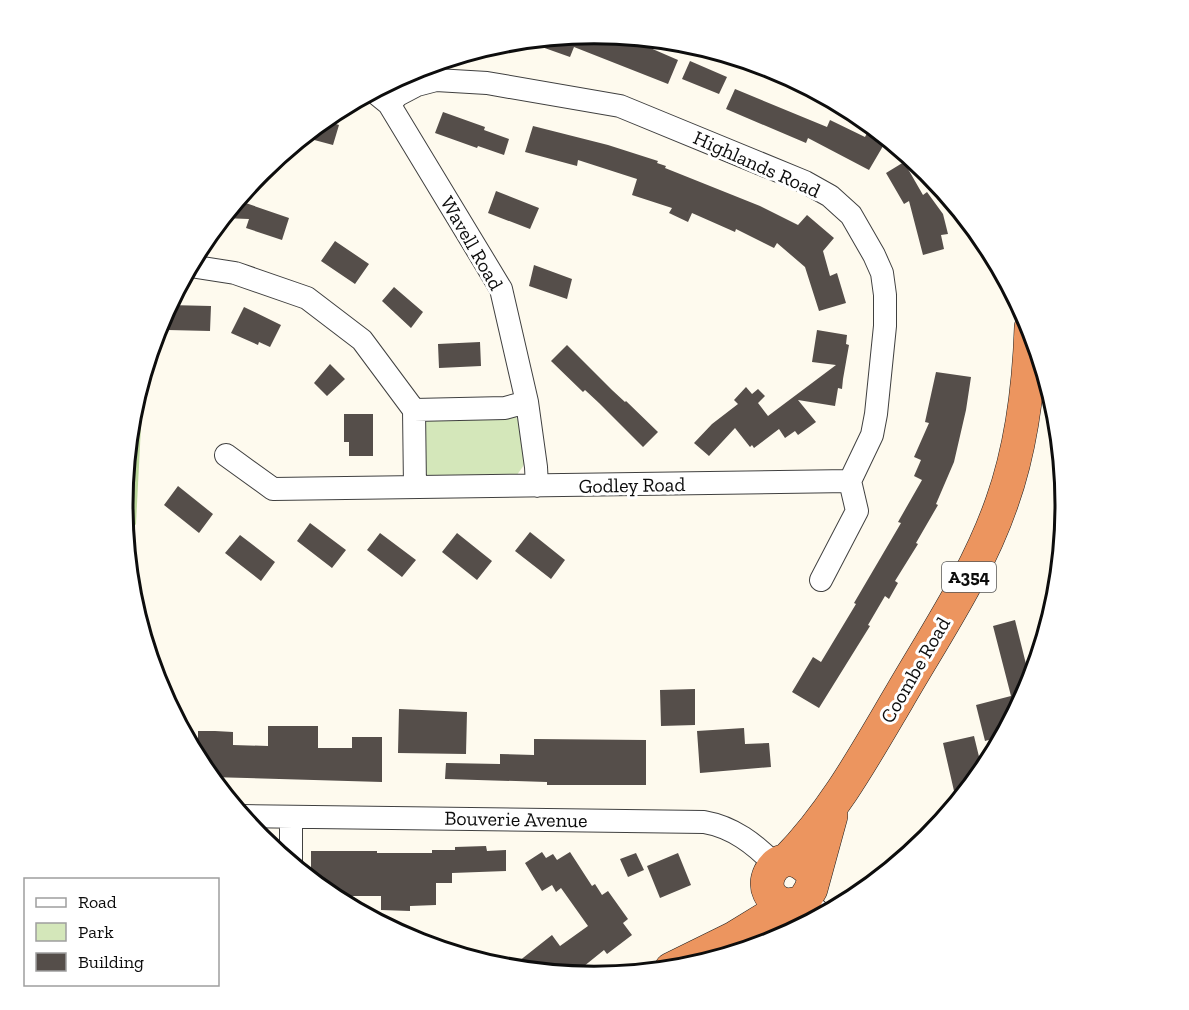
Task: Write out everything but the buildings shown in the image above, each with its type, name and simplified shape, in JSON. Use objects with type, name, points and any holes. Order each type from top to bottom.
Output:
[{"type":"highway","name":"Coombe Road","points":[[702,954],[712,949],[794,887],[837,800],[956,599],[982,550],[1002,502],[1020,434],[1030,351]]},
{"type":"street","name":"Highlands Road","points":[[381,97],[398,95],[417,85],[436,80],[487,83],[620,106],[805,183],[830,196],[851,215],[865,237],[882,273],[885,295],[885,326],[873,435],[850,481]]},
{"type":"street","name":"Wavell Road","points":[[381,97],[501,289],[527,402],[537,467],[537,486]]},
{"type":"street","points":[[199,267],[235,273],[307,298],[362,340],[414,410],[415,487]]},
{"type":"street","points":[[414,410],[505,408],[527,402]]},
{"type":"street","name":"Godley Road","points":[[226,456],[273,489],[850,481]]},
{"type":"street","points":[[821,580],[857,511],[850,481]]},
{"type":"street","name":"Bouverie Avenue","points":[[255,816],[704,822],[722,826],[756,847],[794,887]]},
{"type":"street","points":[[291,817],[291,853]]},
{"type":"green space","points":[[515,416],[523,430],[527,448],[525,463],[517,475],[426,476],[424,423],[428,420]]},
{"type":"green space","points":[[141,419],[136,524],[134,527],[134,475]]}]
